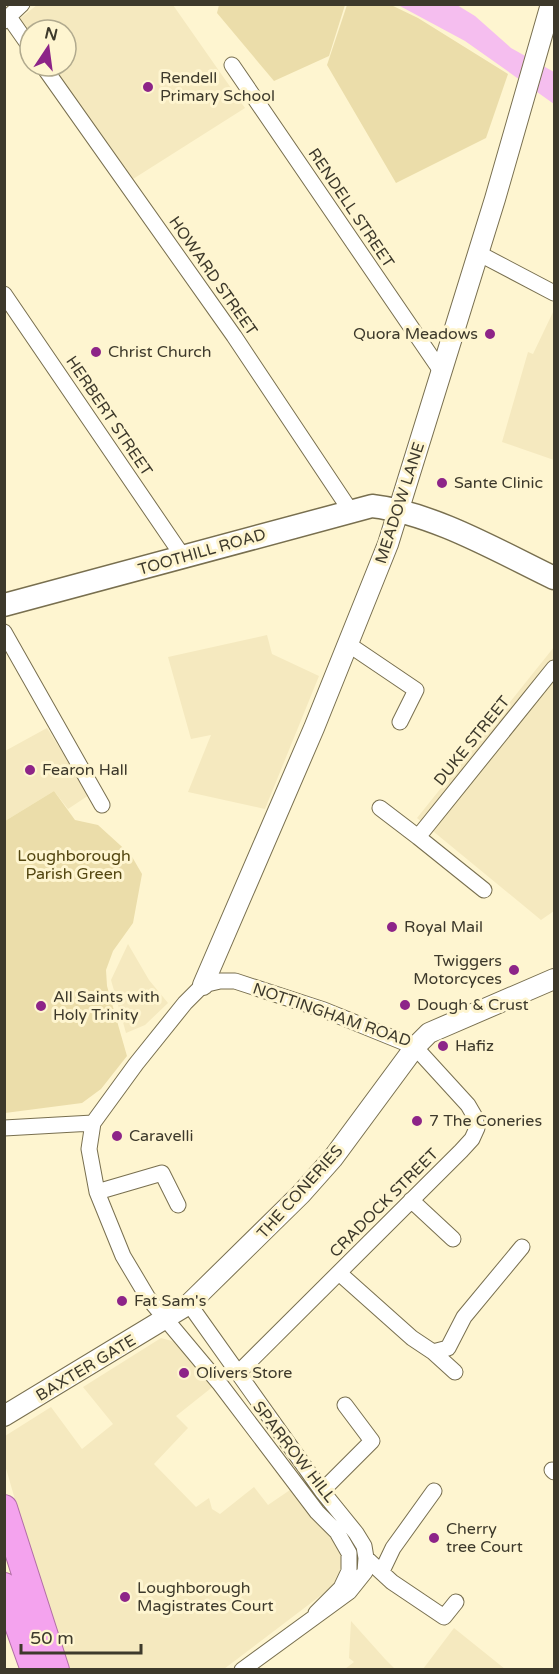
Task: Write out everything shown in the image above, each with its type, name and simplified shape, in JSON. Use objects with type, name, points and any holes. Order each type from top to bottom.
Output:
[{"type":"highway","points":[[4,1508],[56,1670]]},
{"type":"highway","points":[[4,1586],[34,1670]]},
{"type":"main road","name":"TOOTHILL ROAD","points":[[4,605],[184,558],[350,510],[372,506],[399,509],[482,543],[555,578]]},
{"type":"street","points":[[18,32],[7,19],[22,4]]},
{"type":"street","name":"MEADOW LANE","points":[[203,985],[375,581],[478,253],[551,4]]},
{"type":"street","name":"RENDELL STREET","points":[[232,65],[441,371]]},
{"type":"street","name":"HOWARD STREET","points":[[51,78],[234,336],[350,510]]},
{"type":"street","points":[[478,253],[555,292]]},
{"type":"street","name":"HERBERT STREET","points":[[4,294],[184,558]]},
{"type":"street","points":[[4,632],[102,805]]},
{"type":"street","points":[[348,644],[416,690],[400,722]]},
{"type":"street","name":"DUKE STREET","points":[[418,837],[555,668]]},
{"type":"street","points":[[380,808],[484,890]]},
{"type":"street","name":"NOTTINGHAM ROAD","points":[[203,985],[220,981],[235,981],[259,988],[324,1010],[415,1047],[440,1026],[511,1000],[555,979]]},
{"type":"street","name":"SPARROW HILL","points":[[203,985],[136,1064],[93,1124],[89,1149],[97,1192],[123,1256],[148,1298],[168,1318],[278,1462],[337,1532],[349,1553],[349,1571],[341,1588],[316,1613]]},
{"type":"street","name":"CRADOCK STREET","points":[[238,1373],[472,1139],[477,1128],[475,1117],[468,1105],[415,1047]]},
{"type":"street","name":"THE CONERIES","points":[[168,1318],[189,1304],[301,1194],[333,1158],[415,1047]]},
{"type":"street","points":[[4,1128],[93,1124]]},
{"type":"street","points":[[97,1192],[162,1173],[178,1205]]},
{"type":"street","points":[[411,1200],[453,1239]]},
{"type":"street","points":[[433,1352],[448,1348],[464,1317],[522,1247]]},
{"type":"street","points":[[339,1273],[412,1338],[433,1352],[455,1372]]},
{"type":"street","name":"SPARROW HILL","points":[[189,1304],[322,1491],[356,1533],[364,1546],[366,1558]]},
{"type":"street","name":"BAXTER GATE","points":[[4,1416],[168,1318]]},
{"type":"street","points":[[322,1491],[372,1441],[345,1404]]},
{"type":"street","points":[[382,1571],[393,1548],[434,1491]]},
{"type":"street","points":[[243,1670],[316,1613],[358,1584],[365,1572],[366,1558]]},
{"type":"street","points":[[366,1558],[392,1582],[444,1617],[456,1602]]},
{"type":"shaded area","name":"Rendell Primary School","points":[[37,5],[173,5],[245,108],[133,179],[60,78],[78,78],[78,18],[21,18]]},
{"type":"shaded area","points":[[398,5],[457,5],[475,16],[511,48],[554,72],[554,104],[465,41]]},
{"type":"shaded area","points":[[554,310],[554,460],[502,442],[528,352],[533,354]]},
{"type":"shaded area","points":[[267,635],[272,654],[319,676],[265,809],[188,792],[211,735],[191,739],[168,657]]},
{"type":"shaded area","points":[[554,647],[554,911],[541,920],[417,818]]},
{"type":"shaded area","points":[[47,728],[89,795],[68,809],[54,791],[5,821],[5,751]]},
{"type":"shaded area","points":[[128,944],[149,980],[168,1003],[145,1025],[126,1033],[111,980]]},
{"type":"shaded area","points":[[161,1338],[172,1341],[185,1351],[215,1385],[176,1416],[188,1428],[154,1464],[196,1507],[209,1498],[212,1509],[220,1514],[254,1487],[268,1505],[290,1490],[334,1542],[340,1551],[342,1564],[337,1579],[328,1590],[224,1669],[64,1669],[5,1465],[5,1436],[51,1407],[82,1449],[113,1424],[83,1387]]},
{"type":"shaded area","points":[[351,1621],[395,1669],[345,1669],[354,1662],[349,1658]]},
{"type":"shaded area","points":[[454,1628],[505,1669],[423,1669]]},
{"type":"green space","points":[[219,4],[345,5],[329,56],[274,81],[217,13]]},
{"type":"green space","points":[[389,4],[418,18],[508,74],[486,138],[396,183],[327,65],[347,5]]},
{"type":"green space","name":"Loughborough Parish Green","points":[[54,791],[75,820],[98,825],[131,855],[142,874],[133,923],[113,951],[106,970],[107,986],[127,1056],[101,1089],[82,1103],[5,1113],[5,821]]},
{"type":"place","name":"Rendell Primary School","points":[[148,87]]},
{"type":"place","name":"Quora Meadows","points":[[490,334]]},
{"type":"place","name":"Christ Church","points":[[96,352]]},
{"type":"place","name":"Sante Clinic","points":[[442,483]]},
{"type":"place","name":"Fearon Hall","points":[[30,770]]},
{"type":"place","name":"Royal Mail","points":[[392,927]]},
{"type":"place","name":"Twiggers Motorcyces","points":[[514,970]]},
{"type":"place","name":"Dough & Crust","points":[[405,1005]]},
{"type":"place","name":"All Saints with Holy Trinity","points":[[41,1006]]},
{"type":"place","name":"Hafiz","points":[[443,1046]]},
{"type":"place","name":"7 The Coneries","points":[[417,1121]]},
{"type":"place","name":"Caravelli","points":[[117,1136]]},
{"type":"place","name":"Fat Sam's","points":[[122,1301]]},
{"type":"place","name":"Olivers Store","points":[[184,1373]]},
{"type":"place","name":"Cherry tree Court","points":[[434,1538]]},
{"type":"place","name":"Loughborough Magistrates Court","points":[[125,1597]]}]
